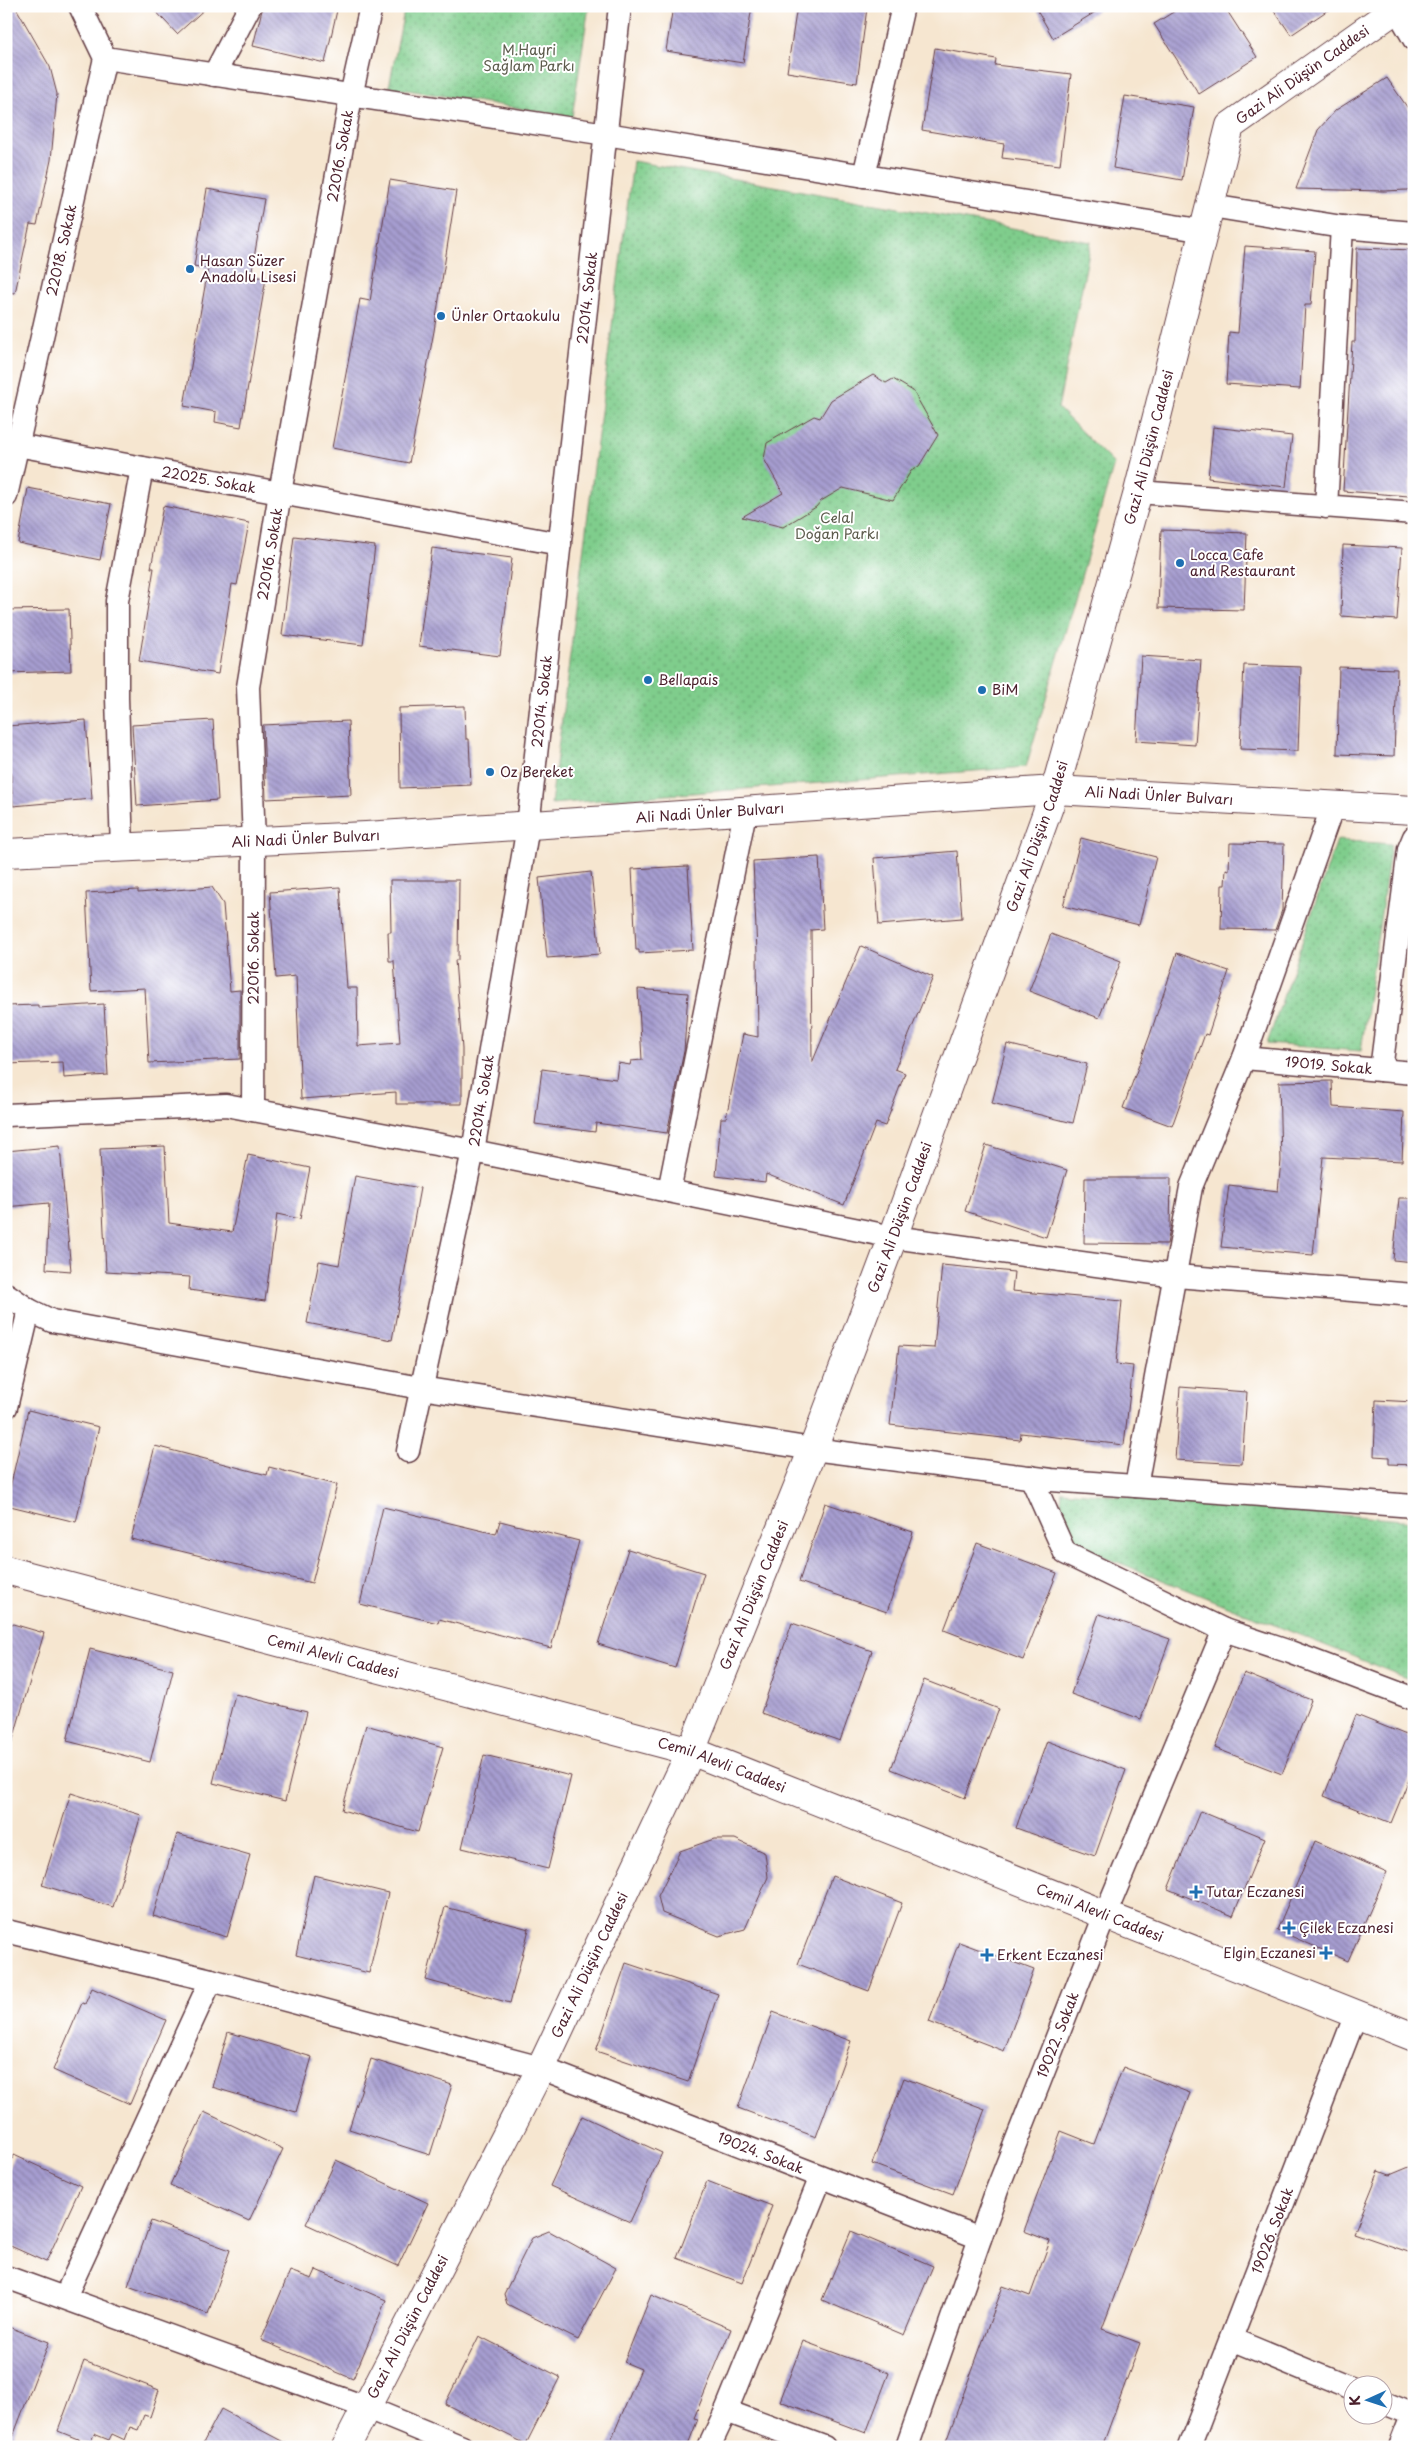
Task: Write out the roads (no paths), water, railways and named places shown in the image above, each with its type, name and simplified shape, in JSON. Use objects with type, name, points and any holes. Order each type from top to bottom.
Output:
[{"type":"street","points":[[80,6],[105,58],[606,134],[864,176],[1208,219],[1414,233]]},
{"type":"street","points":[[214,75],[250,6]]},
{"type":"street","name":"22016. Sokak","points":[[252,1110],[254,842],[248,686],[280,493],[351,96],[371,6]]},
{"type":"street","name":"22014. Sokak","points":[[408,1451],[473,1151],[528,826],[620,6]]},
{"type":"street","points":[[864,176],[903,6]]},
{"type":"street","points":[[1397,7],[1414,39]]},
{"type":"street","name":"Gazi Ali Düşün Caddesi","points":[[346,2447],[541,2068],[691,1751],[813,1449],[893,1237],[1055,790],[1138,492],[1230,126],[1397,7]]},
{"type":"street","name":"22018. Sokak","points":[[6,496],[12,444],[105,58]]},
{"type":"street","points":[[1326,507],[1342,227]]},
{"type":"street","name":"22025. Sokak","points":[[12,444],[560,544]]},
{"type":"street","points":[[122,849],[117,698],[117,601],[142,468]]},
{"type":"street","points":[[1138,492],[1414,513]]},
{"type":"street","name":"Ali Nadi Ünler Bulvarı","points":[[6,853],[122,849],[528,826],[1055,790],[1332,808],[1414,810]]},
{"type":"street","points":[[1136,1486],[1191,1187],[1244,1058],[1332,808]]},
{"type":"street","points":[[670,1191],[745,812]]},
{"type":"street","points":[[1381,1070],[1409,848],[1414,837]]},
{"type":"street","name":"19019. Sokak","points":[[1244,1058],[1414,1073]]},
{"type":"street","points":[[6,1115],[226,1105],[473,1151],[893,1237],[1176,1276],[1414,1295]]},
{"type":"street","points":[[6,1294],[29,1310],[52,1321],[421,1388],[813,1449],[1031,1477],[1414,1506]]},
{"type":"street","points":[[6,1406],[29,1310]]},
{"type":"street","points":[[1031,1477],[1064,1553],[1224,1630],[1290,1652],[1414,1699]]},
{"type":"street","name":"Cemil Alevli Caddesi","points":[[6,1570],[691,1751],[1414,2037]]},
{"type":"street","name":"19022. Sokak","points":[[907,2447],[980,2238],[1105,1915],[1224,1630]]},
{"type":"street","name":"19024. Sokak","points":[[6,1931],[211,1980],[541,2068],[980,2238]]},
{"type":"street","points":[[65,2297],[211,1980]]},
{"type":"street","name":"19026. Sokak","points":[[1189,2447],[1356,2014]]},
{"type":"street","points":[[709,2447],[726,2411],[821,2177]]},
{"type":"street","points":[[6,2276],[365,2408],[462,2447]]},
{"type":"street","points":[[1231,2339],[1342,2385]]},
{"type":"street","points":[[1392,2406],[1413,2413],[1400,2447]]},
{"type":"street","points":[[726,2411],[824,2447]]},
{"type":"place","name":"Hasan Süzer Anadolu Lisesi","points":[[190,269]]},
{"type":"place","name":"Ünler Ortaokulu","points":[[441,316]]},
{"type":"place","name":"Locca Cafe and Restaurant","points":[[1180,563]]},
{"type":"place","name":"Bellapais","points":[[648,680]]},
{"type":"place","name":"BiM","points":[[982,690]]},
{"type":"place","name":"Oz Bereket","points":[[490,772]]},
{"type":"place","name":"Tutar Eczanesi","points":[[1196,1892]]},
{"type":"place","name":"Çilek Eczanesi","points":[[1289,1928]]},
{"type":"place","name":"Elgin Eczanesi","points":[[1326,1953]]},
{"type":"place","name":"Erkent Eczanesi","points":[[987,1955]]},
{"type":"park label","name":"M.Hayri Sağlam Parkı","points":[[529,58]]},
{"type":"park label","name":"Celal Doğan Parkı","points":[[837,526]]}]
